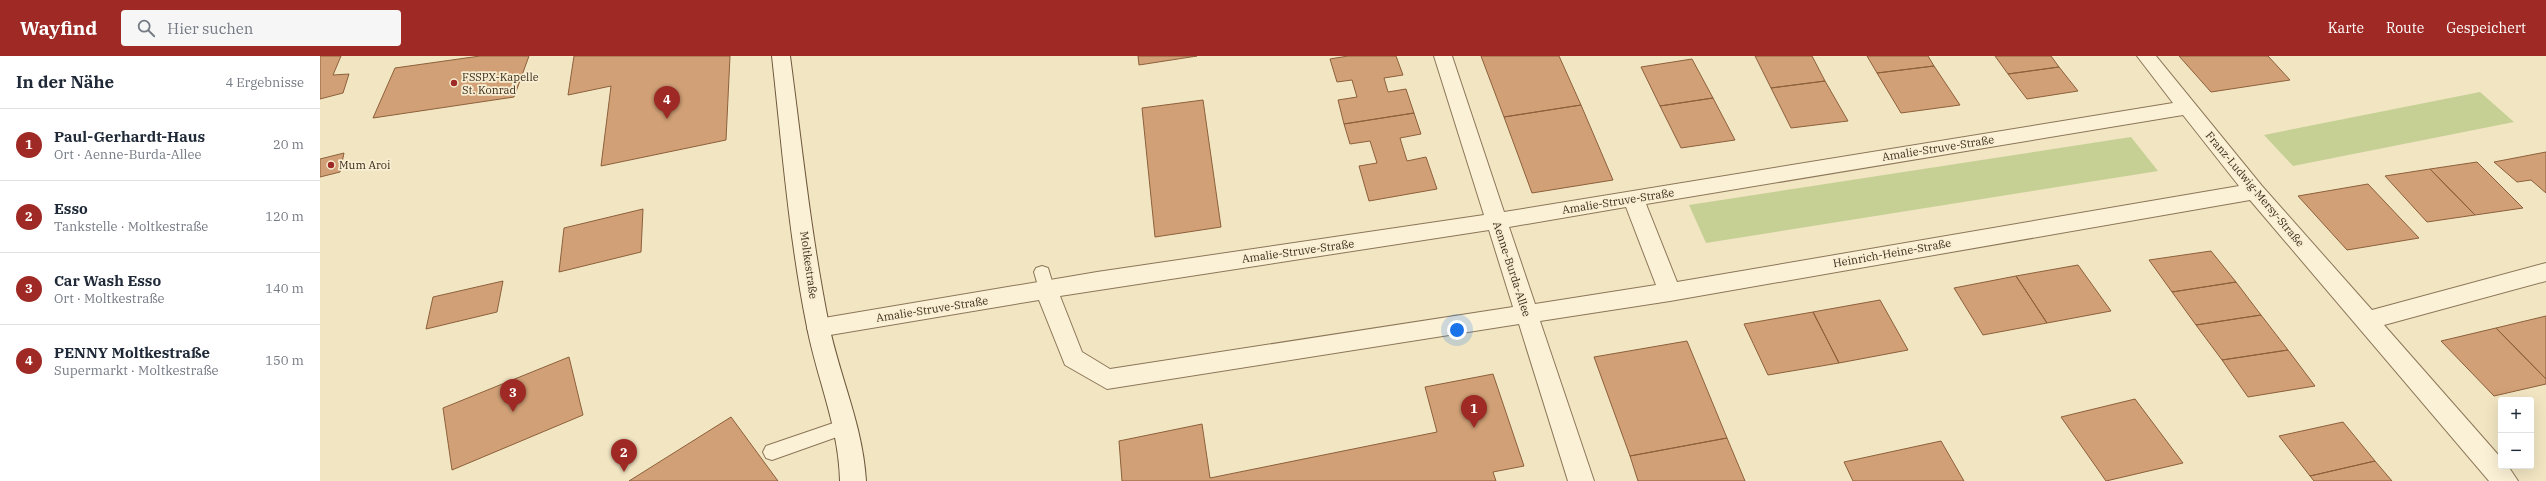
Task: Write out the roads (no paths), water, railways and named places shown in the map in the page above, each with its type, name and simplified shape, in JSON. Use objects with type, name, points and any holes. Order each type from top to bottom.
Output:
[{"type":"street","name":"Moltkestraße","points":[[781,56],[792,149],[818,328],[845,427],[856,477]]},
{"type":"street","name":"Aenne-Burda-Allee","points":[[1444,56],[1496,221],[1582,481]]},
{"type":"street","name":"Franz-Ludwig-Mersy-Straße","points":[[2146,56],[2255,190],[2505,481]]},
{"type":"street","name":"Amalie-Struve-Straße","points":[[818,328],[1044,281],[1097,281],[1496,221],[2188,107]]},
{"type":"street","name":"Heinrich-Heine-Straße","points":[[1528,314],[1670,292],[2255,190]]},
{"type":"street","points":[[1633,198],[1670,292]]},
{"type":"street","points":[[2366,321],[2546,272]]},
{"type":"street","points":[[1044,281],[1073,358],[1107,379],[1528,314]]},
{"type":"lane","points":[[772,452],[845,427]]},
{"type":"place","name":"FSSPX-Kapelle St. Konrad","points":[[454,83]]},
{"type":"place","name":"PENNY Moltkestraße","points":[[667,119]]},
{"type":"place","name":"Mum Aroi","points":[[331,165]]},
{"type":"place","name":"Car Wash Esso","points":[[513,412]]},
{"type":"place","name":"Paul-Gerhardt-Haus","points":[[1474,428]]},
{"type":"place","name":"Esso","points":[[624,472]]}]
